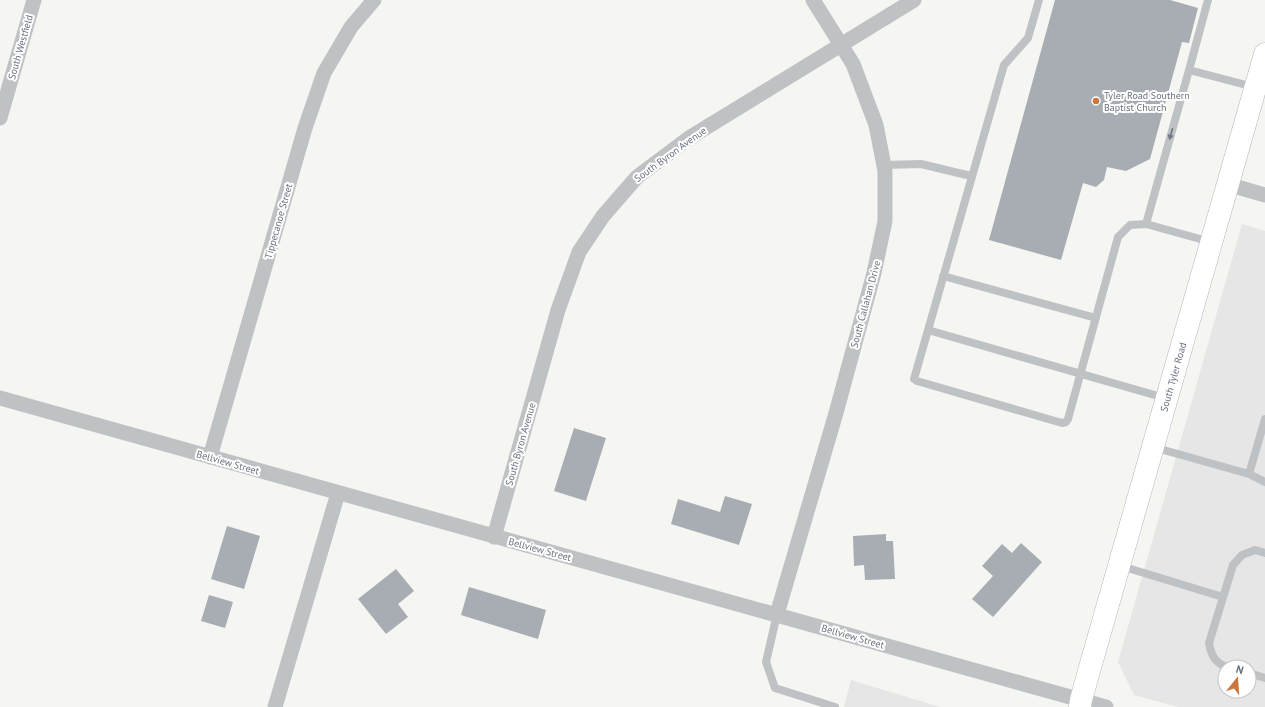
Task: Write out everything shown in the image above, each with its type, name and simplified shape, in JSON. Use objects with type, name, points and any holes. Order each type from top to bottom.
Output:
[{"type":"main road","name":"South Tyler Road","points":[[1078,704],[1265,54]]},
{"type":"street","name":"South Westfield","points":[[0,118],[34,0]]},
{"type":"street","name":"Tippecanoe Street","points":[[210,457],[307,121],[324,74],[351,27],[374,0]]},
{"type":"street","name":"South Callahan Drive","points":[[777,614],[836,413],[874,273],[885,221],[885,171],[876,125],[853,64],[813,0]]},
{"type":"street","name":"South Byron Avenue","points":[[494,537],[558,310],[579,252],[602,216],[637,177],[689,138],[914,0]]},
{"type":"street","points":[[1227,184],[1265,195]]},
{"type":"street","name":"Bellview Street","points":[[0,398],[494,537],[777,614],[1078,704],[1106,707]]},
{"type":"street","points":[[275,707],[338,493]]},
{"type":"lane","points":[[1039,0],[1028,38],[1004,65],[914,379],[1062,423],[1066,422],[1118,237],[1130,225],[1146,224],[1211,242]]},
{"type":"lane","points":[[1146,224],[1208,0]]},
{"type":"lane","points":[[1189,70],[1255,87]]},
{"type":"lane","points":[[884,165],[921,164],[971,176]]},
{"type":"lane","points":[[943,276],[1096,318]]},
{"type":"lane","points":[[928,330],[1166,398]]},
{"type":"lane","points":[[1249,474],[1265,419]]},
{"type":"lane","points":[[1152,447],[1249,474],[1265,482]]},
{"type":"lane","points":[[1217,661],[1211,653],[1209,643],[1233,565],[1242,555],[1255,550],[1265,553]]},
{"type":"lane","points":[[1119,565],[1223,597]]},
{"type":"lane","points":[[777,614],[766,662],[775,688],[835,707]]},
{"type":"shaded area","points":[[1242,224],[1265,231],[1265,707],[1178,707],[1134,695],[1118,662]]},
{"type":"shaded area","points":[[851,680],[940,707],[844,707]]},
{"type":"building","name":"Tyler Road Southern Baptist Church","points":[[1055,0],[1170,0],[1198,8],[1189,43],[1182,42],[1150,159],[1126,171],[1107,167],[1104,180],[1096,187],[1083,183],[1061,260],[989,240]]},
{"type":"building","points":[[574,428],[606,438],[586,501],[554,491]]},
{"type":"building","points":[[725,496],[752,504],[739,545],[671,524],[678,499],[720,512]]},
{"type":"building","points":[[227,526],[260,536],[244,589],[211,579]]},
{"type":"building","points":[[886,534],[886,541],[893,541],[895,579],[865,580],[864,565],[854,566],[853,536]]},
{"type":"building","points":[[1021,543],[1042,562],[993,617],[972,599],[993,576],[982,566],[1002,544],[1012,553]]},
{"type":"building","points":[[396,569],[414,591],[398,604],[408,617],[386,634],[358,599]]},
{"type":"building","points":[[469,587],[546,610],[538,639],[461,615]]},
{"type":"building","points":[[209,595],[233,602],[225,628],[201,621]]},
{"type":"place","name":"Tyler Road Southern Baptist Church","points":[[1096,101]]}]
